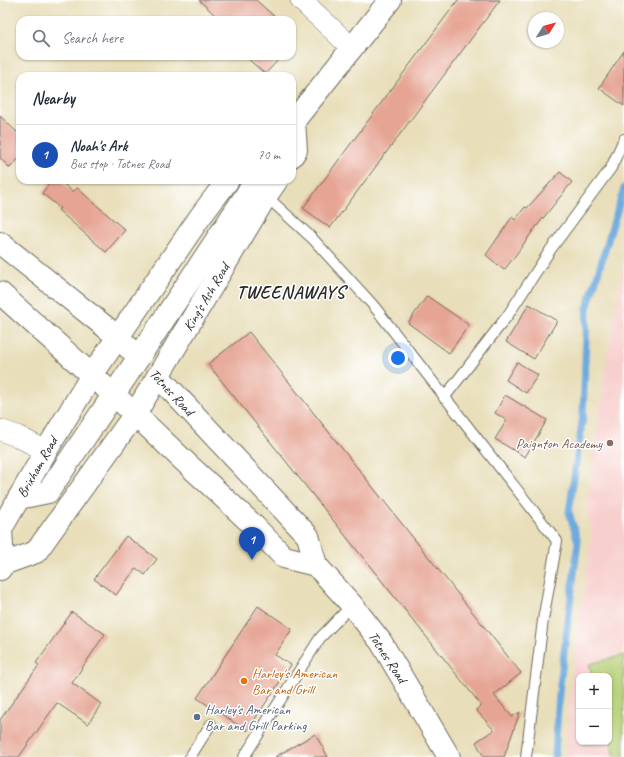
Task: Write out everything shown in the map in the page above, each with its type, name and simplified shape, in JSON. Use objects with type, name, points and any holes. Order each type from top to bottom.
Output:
[{"type":"main road","points":[[296,118],[390,0]]},
{"type":"main road","points":[[92,375],[200,217],[225,184]]},
{"type":"main road","points":[[19,498],[48,492],[253,184]]},
{"type":"main road","name":"King's Ash Road","points":[[135,414],[269,185]]},
{"type":"main road","name":"Totnes Road","points":[[0,243],[118,337],[158,376],[308,536],[316,565],[352,605],[381,642],[449,757]]},
{"type":"main road","points":[[0,292],[135,414],[249,521],[284,557],[316,565]]},
{"type":"main road","name":"Brixham Road","points":[[92,375],[1,529],[2,566],[36,552],[135,414]]},
{"type":"street","points":[[301,0],[352,48]]},
{"type":"street","points":[[0,430],[17,436],[46,451]]},
{"type":"lane","points":[[444,398],[508,315],[551,249],[611,168],[624,139]]},
{"type":"lane","points":[[269,185],[312,238],[373,305],[557,542],[543,620],[526,757]]},
{"type":"lane","points":[[244,757],[320,638],[352,605]]},
{"type":"lane","points":[[190,757],[211,724]]},
{"type":"shaded area","name":"Paignton Academy","points":[[624,260],[624,757],[565,757],[570,690],[592,528],[586,517],[605,370]]},
{"type":"green space","points":[[624,655],[624,757],[615,757],[612,745],[612,673],[591,673],[589,664]]},
{"type":"building","points":[[199,0],[256,0],[274,16],[216,16]]},
{"type":"building","points":[[458,0],[500,0],[330,228],[303,208]]},
{"type":"building","points":[[624,51],[624,106],[599,88]]},
{"type":"building","points":[[249,60],[278,60],[267,72],[263,72]]},
{"type":"building","points":[[0,116],[16,131],[16,161],[10,168],[0,158]]},
{"type":"building","points":[[560,172],[572,182],[504,270],[486,255],[512,217],[515,220],[525,207],[527,208]]},
{"type":"building","points":[[50,184],[64,184],[73,192],[77,188],[125,230],[106,252],[58,210],[60,208],[42,193]]},
{"type":"building","points":[[427,296],[469,325],[449,353],[408,323]]},
{"type":"building","points":[[529,304],[557,321],[534,359],[506,342]]},
{"type":"building","points":[[249,332],[521,673],[494,695],[512,717],[520,712],[504,757],[484,757],[476,742],[494,730],[476,710],[481,705],[208,364]]},
{"type":"building","points":[[517,362],[538,375],[526,393],[506,380]]},
{"type":"building","points":[[505,395],[547,420],[525,457],[495,439],[507,420],[495,413]]},
{"type":"building","points":[[126,536],[157,559],[145,575],[136,568],[116,595],[94,579]]},
{"type":"building","name":"Harley's American Bar and Grill","points":[[258,606],[292,629],[275,655],[291,665],[247,731],[197,698]]},
{"type":"building","points":[[72,612],[105,634],[72,683],[101,704],[88,724],[57,703],[19,757],[0,757],[0,720],[39,665],[36,663]]},
{"type":"building","points":[[315,734],[328,757],[275,757]]},
{"type":"waterway","points":[[555,757],[559,693],[578,542],[569,512],[583,416],[587,309],[624,188]]},
{"type":"place","name":"Paignton Academy","points":[[610,443]]},
{"type":"place","name":"Noah's Ark","points":[[252,560]]},
{"type":"place","name":"Harley's American Bar and Grill","points":[[244,681]]},
{"type":"place","name":"Harley's American Bar and Grill Parking","points":[[197,717]]},
{"type":"district","name":"TWEENAWAYS","points":[[291,292]]}]
